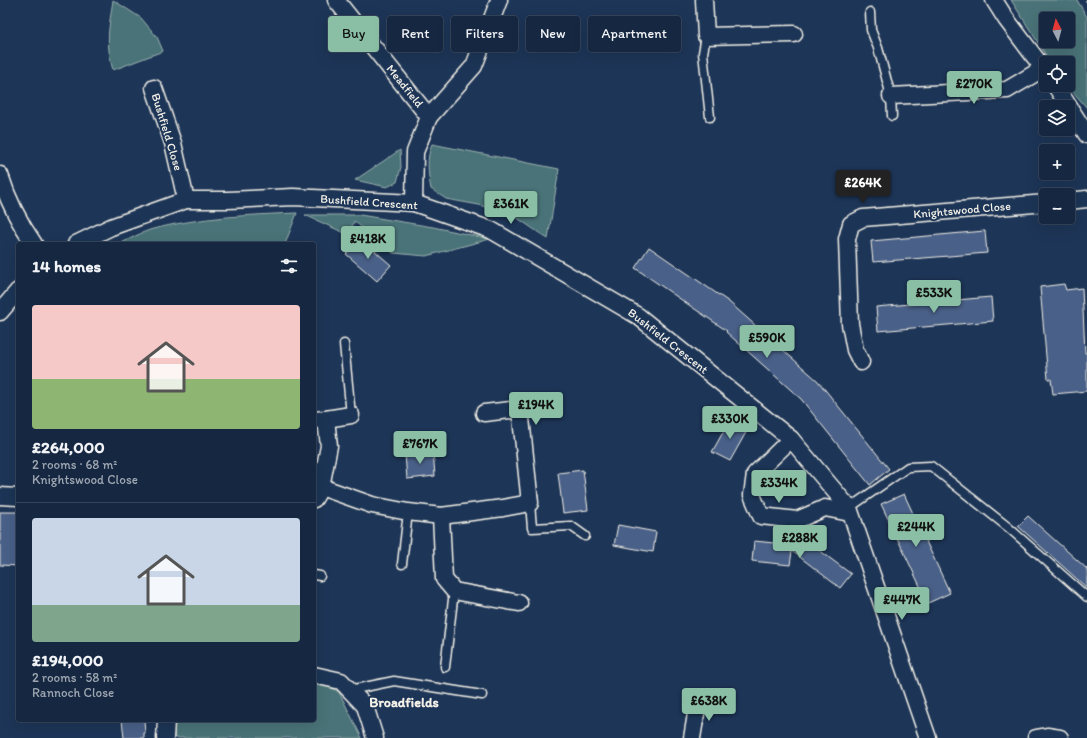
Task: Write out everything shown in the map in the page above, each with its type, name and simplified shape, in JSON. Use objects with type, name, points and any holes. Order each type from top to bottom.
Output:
[{"type":"street","name":"Meadfield","points":[[336,0],[429,117]]},
{"type":"street","points":[[414,203],[415,152],[429,117],[474,66],[499,0]]},
{"type":"street","points":[[704,0],[706,36],[794,34]]},
{"type":"street","points":[[994,0],[1006,19],[1039,62]]},
{"type":"street","points":[[891,96],[1007,90],[1039,73]]},
{"type":"street","name":"Bushfield Close","points":[[154,88],[173,143],[186,200]]},
{"type":"street","points":[[1059,92],[1087,135]]},
{"type":"street","points":[[0,175],[6,194],[19,222],[33,242]]},
{"type":"street","name":"Bushfield Crescent","points":[[80,242],[111,227],[186,200],[293,197],[414,203],[491,230],[638,316],[791,439],[850,511]]},
{"type":"street","points":[[1075,200],[1087,199]]},
{"type":"street","name":"Knightswood Close","points":[[861,362],[855,350],[850,324],[847,239],[851,224],[863,218],[1039,204]]},
{"type":"street","points":[[0,312],[16,293]]},
{"type":"street","points":[[350,415],[320,419],[329,446],[318,493],[408,512],[441,516],[530,503],[520,409],[484,413]]},
{"type":"street","points":[[791,439],[755,474],[752,495],[761,516],[797,520],[825,508],[850,511],[928,738]]},
{"type":"street","points":[[0,496],[16,497]]},
{"type":"street","points":[[441,516],[444,579],[454,591],[519,603]]},
{"type":"street","points":[[316,675],[340,681],[350,690],[365,706],[375,738]]},
{"type":"street","points":[[692,738],[698,702]]},
{"type":"street","points":[[165,738],[166,722]]},
{"type":"street","points":[[1036,738],[1047,736],[1060,738]]},
{"type":"lane","points":[[870,12],[871,30],[878,48],[891,96],[892,116]]},
{"type":"lane","points":[[706,36],[703,53],[710,117]]},
{"type":"lane","points":[[344,344],[350,415]]},
{"type":"lane","points":[[850,511],[908,467],[931,466],[1009,528],[1087,597]]},
{"type":"lane","points":[[530,503],[532,528],[571,526],[585,536]]},
{"type":"lane","points":[[402,564],[408,512]]},
{"type":"lane","points":[[446,667],[454,591]]},
{"type":"lane","points":[[350,690],[394,681],[482,695]]},
{"type":"green space","points":[[113,0],[141,18],[157,37],[163,51],[113,70],[108,43]]},
{"type":"green space","points":[[1011,0],[1077,0],[1087,17],[1087,108],[1073,92],[1075,92],[1075,56],[1047,56],[1041,48],[1075,48],[1075,12],[1039,12],[1039,44]]},
{"type":"green space","points":[[432,144],[559,169],[548,239],[513,215],[479,205],[446,199],[431,189],[428,166]]},
{"type":"green space","points":[[400,150],[401,167],[397,182],[387,187],[355,180]]},
{"type":"green space","points":[[297,213],[286,242],[123,242],[149,230],[171,225],[207,219]]},
{"type":"green space","points":[[305,215],[360,215],[433,227],[490,239],[426,256],[393,253],[354,221],[349,235]]},
{"type":"green space","points":[[316,680],[339,692],[362,738],[174,738],[175,722],[316,722]]},
{"type":"building","points":[[985,231],[987,253],[873,262],[871,241]]},
{"type":"building","points":[[360,238],[391,265],[377,281],[346,254]]},
{"type":"building","points":[[649,247],[729,302],[818,381],[889,469],[870,485],[801,399],[726,332],[727,331],[635,268]]},
{"type":"building","points":[[1064,284],[1066,290],[1082,288],[1085,353],[1087,353],[1087,391],[1053,394],[1051,379],[1048,379],[1040,287]]},
{"type":"building","points":[[991,297],[993,321],[878,331],[876,307]]},
{"type":"building","points":[[731,418],[749,427],[730,461],[712,452]]},
{"type":"building","points":[[433,451],[435,476],[407,479],[405,454]]},
{"type":"building","points":[[583,470],[588,510],[563,513],[558,473]]},
{"type":"building","points":[[904,494],[950,593],[928,603],[881,504]]},
{"type":"building","points":[[0,512],[16,512],[16,566],[0,565]]},
{"type":"building","points":[[1028,516],[1087,569],[1087,588],[1018,526]]},
{"type":"building","points":[[618,525],[656,532],[653,552],[614,545]]},
{"type":"building","points":[[754,541],[815,547],[851,574],[840,588],[792,551],[790,565],[752,561]]},
{"type":"building","points":[[122,722],[144,722],[144,738],[124,738]]},
{"type":"district","name":"Broadfields","points":[[404,702]]}]
